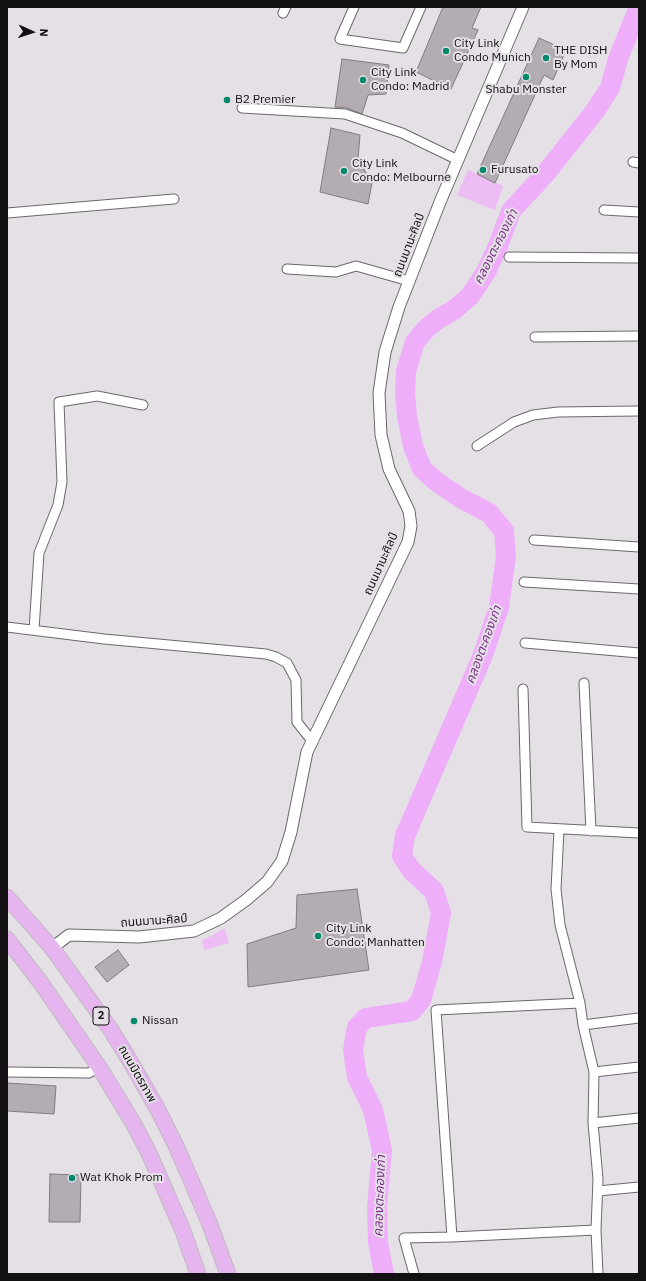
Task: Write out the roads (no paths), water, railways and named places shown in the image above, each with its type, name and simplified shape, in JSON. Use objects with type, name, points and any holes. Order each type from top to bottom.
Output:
[{"type":"highway","name":"ถนนมิตรภาพ","points":[[7,897],[52,948],[111,1030],[158,1110],[177,1148],[210,1222],[228,1274]]},
{"type":"highway","points":[[7,939],[42,984],[99,1067],[148,1151],[183,1231],[198,1274]]},
{"type":"street","points":[[354,7],[340,39],[403,48],[421,7]]},
{"type":"street","name":"ถนนมานะศิลป์","points":[[52,948],[69,935],[139,937],[194,931],[221,918],[246,900],[267,882],[282,861],[291,832],[307,752],[408,542],[411,526],[409,511],[389,470],[381,435],[379,393],[385,352],[409,281],[440,202],[523,7]]},
{"type":"street","points":[[242,108],[345,114],[402,133],[458,160]]},
{"type":"street","points":[[7,213],[174,199]]},
{"type":"street","points":[[604,210],[639,212]]},
{"type":"street","points":[[509,257],[639,258]]},
{"type":"street","points":[[287,269],[336,272],[356,266],[409,281]]},
{"type":"street","points":[[535,337],[639,336]]},
{"type":"street","points":[[34,630],[38,553],[58,505],[62,482],[59,402],[97,396],[143,405]]},
{"type":"street","points":[[477,446],[514,422],[534,415],[558,412],[639,411]]},
{"type":"street","points":[[534,540],[639,547]]},
{"type":"street","points":[[524,582],[639,589]]},
{"type":"street","points":[[7,627],[104,639],[266,654],[276,657],[287,663],[296,680],[298,722],[312,741]]},
{"type":"street","points":[[525,644],[639,653]]},
{"type":"street","points":[[584,683],[591,831]]},
{"type":"street","points":[[523,689],[527,827],[559,830],[639,833]]},
{"type":"street","points":[[559,830],[556,889],[560,925],[580,1002],[583,1025],[594,1072],[594,1123],[598,1191],[596,1230],[598,1274]]},
{"type":"street","points":[[452,1237],[436,1010],[580,1002]]},
{"type":"street","points":[[583,1025],[639,1018]]},
{"type":"street","points":[[7,1072],[89,1073],[99,1067]]},
{"type":"street","points":[[594,1072],[639,1067]]},
{"type":"street","points":[[594,1123],[639,1118]]},
{"type":"street","points":[[598,1191],[639,1187]]},
{"type":"street","points":[[414,1274],[404,1238],[596,1230]]},
{"type":"waterway","name":"คลองตะคองเก่า","points":[[384,1274],[378,1242],[377,1207],[382,1150],[373,1110],[357,1077],[353,1050],[357,1027],[366,1018],[412,1011],[421,1000],[432,962],[441,913],[434,891],[412,871],[402,856],[405,836],[483,655],[499,607],[506,556],[504,531],[489,513],[462,499],[437,482],[422,469],[413,446],[407,416],[405,393],[406,371],[415,342],[427,328],[438,319],[454,310],[470,296],[486,272],[498,246],[511,211],[546,173],[595,111],[610,88],[618,59],[639,7]]},
{"type":"place","name":"City Link Condo Munich","points":[[446,51]]},
{"type":"place","name":"THE DISH By Mom","points":[[546,58]]},
{"type":"place","name":"Shabu Monster","points":[[526,77]]},
{"type":"place","name":"City Link Condo: Madrid","points":[[363,80]]},
{"type":"place","name":"B2 Premier","points":[[227,100]]},
{"type":"place","name":"Furusato","points":[[483,170]]},
{"type":"place","name":"City Link Condo: Melbourne","points":[[344,171]]},
{"type":"place","name":"City Link Condo: Manhatten","points":[[318,936]]},
{"type":"place","name":"Nissan","points":[[134,1021]]},
{"type":"place","name":"Wat Khok Prom","points":[[72,1178]]}]
